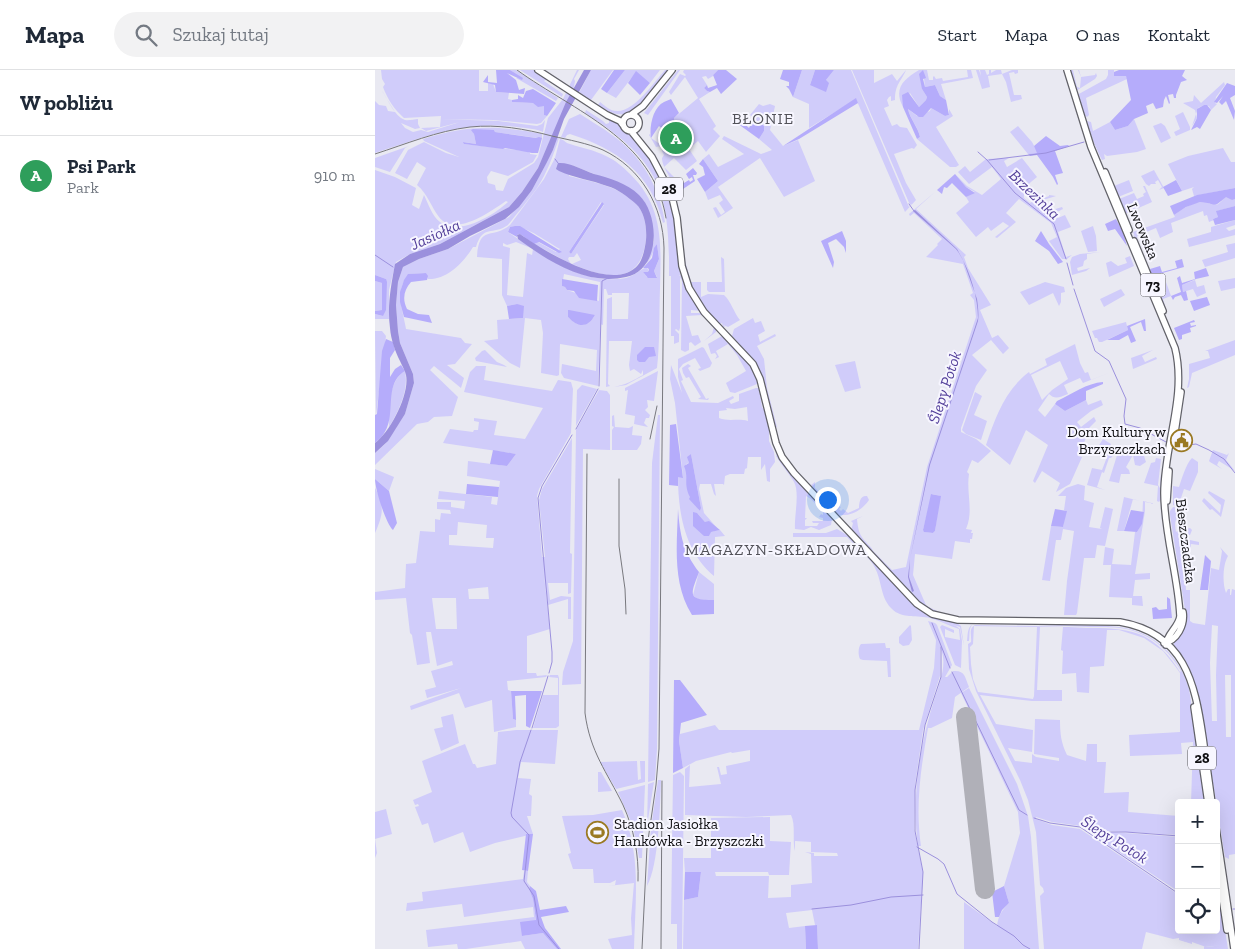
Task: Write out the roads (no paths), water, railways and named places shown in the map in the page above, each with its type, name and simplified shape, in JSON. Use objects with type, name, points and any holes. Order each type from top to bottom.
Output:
[{"type":"main road","name":"28","points":[[538,70],[593,106],[620,121],[626,129],[633,130],[659,169],[671,193],[677,218],[682,266],[689,288],[704,312],[741,349],[753,364],[760,379],[776,443],[782,457],[794,473],[912,599],[930,613],[958,620],[1120,622],[1135,626],[1158,637],[1181,666],[1189,683],[1207,799]]},
{"type":"main road","points":[[635,116],[673,70]]},
{"type":"main road","name":"Lwowska","points":[[1067,70],[1084,126],[1181,358],[1182,383],[1173,433]]},
{"type":"main road","name":"28","points":[[605,113],[624,118]]},
{"type":"main road","points":[[623,125],[624,118],[628,115],[635,116],[639,122],[633,130]]},
{"type":"main road","name":"Bieszczadzka","points":[[1164,644],[1172,636],[1180,616],[1164,503],[1164,477],[1173,433]]},
{"type":"main road","name":"28","points":[[1060,622],[1122,626],[1143,632],[1164,644],[1176,654],[1189,674],[1194,690],[1200,716],[1212,799]]},
{"type":"main road","points":[[1158,637],[1172,636],[1172,644],[1176,654]]},
{"type":"main road","points":[[1218,844],[1234,949]]},
{"type":"main road","points":[[1220,883],[1230,949]]},
{"type":"waterway","points":[[989,160],[1046,153],[1084,142]]},
{"type":"waterway","name":"Brzezinka","points":[[978,152],[1015,193],[1054,224],[1066,259]]},
{"type":"waterway","points":[[555,159],[558,163]]},
{"type":"waterway","name":"Ślepy Potok","points":[[909,204],[914,211]]},
{"type":"waterway","points":[[375,255],[393,267]]},
{"type":"waterway","points":[[1067,263],[1073,285]]},
{"type":"waterway","points":[[599,386],[602,281],[608,278]]},
{"type":"waterway","points":[[1074,289],[1095,351],[1109,361],[1126,399],[1125,424],[1140,428],[1166,442]]},
{"type":"waterway","points":[[576,429],[598,389]]},
{"type":"waterway","points":[[549,673],[552,652],[538,498],[542,486],[572,435]]},
{"type":"waterway","points":[[1177,444],[1181,446],[1196,444],[1209,450],[1224,459],[1235,473]]},
{"type":"waterway","name":"Ślepy Potok","points":[[932,623],[950,668]]},
{"type":"waterway","points":[[919,949],[923,872],[915,831],[915,790],[925,725],[941,677],[941,647]]},
{"type":"waterway","name":"Ślepy Potok","points":[[952,672],[1019,810],[1027,815]]},
{"type":"waterway","points":[[532,728],[548,676]]},
{"type":"waterway","points":[[531,730],[520,762],[511,813],[512,817],[529,835],[524,881],[534,896],[539,925],[559,949]]},
{"type":"waterway","name":"Ślepy Potok","points":[[1034,818],[1050,823],[1080,827],[1175,891]]},
{"type":"waterway","points":[[1099,839],[1100,834],[1111,832],[1175,836]]},
{"type":"waterway","points":[[917,847],[944,864],[957,894],[1030,949]]},
{"type":"waterway","points":[[812,909],[851,905],[891,897],[923,895]]},
{"type":"railway","points":[[517,70],[586,114],[628,147],[645,167],[658,190],[666,218]]},
{"type":"railway","points":[[375,154],[458,129],[480,126],[522,129],[591,145],[603,150],[628,167],[639,178],[654,203],[663,232],[664,248],[659,749],[647,847],[642,949]]},
{"type":"railway","points":[[650,439],[657,406]]},
{"type":"railway","points":[[587,454],[585,713],[587,727],[595,751],[623,805],[630,823],[637,852],[638,881]]},
{"type":"railway","points":[[619,479],[619,546],[625,589],[626,614]]},
{"type":"railway","points":[[661,949],[662,781]]},
{"type":"place","name":"Psi Park","points":[[676,138]]},
{"type":"place","name":"Dom Kultury w Brzyszczkach","points":[[1182,441]]},
{"type":"place","name":"Stadion Jasiołka Hankówka - Brzyszczki","points":[[598,833]]},
{"type":"district","name":"BŁONIE","points":[[763,118]]},
{"type":"district","name":"MAGAZYN-SKŁADOWA","points":[[776,549]]},
{"type":"water label","name":"Jasiołka","points":[[435,234]]}]
